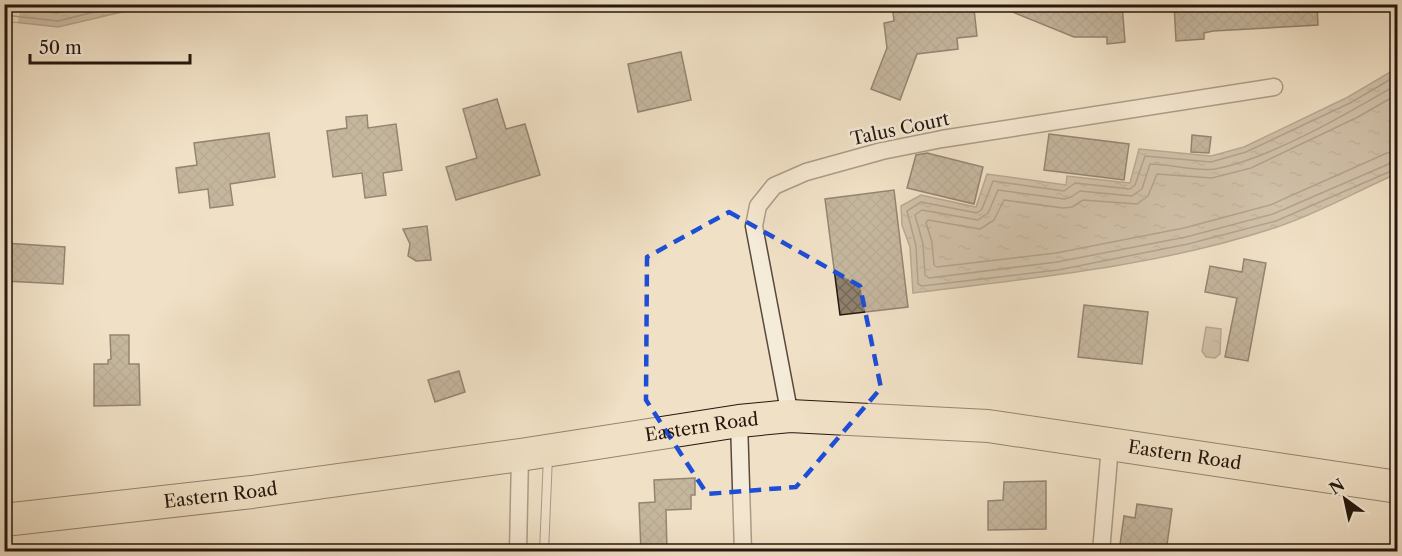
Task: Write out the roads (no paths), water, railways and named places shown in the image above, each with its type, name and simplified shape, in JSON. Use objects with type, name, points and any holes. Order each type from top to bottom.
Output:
[{"type":"highway","name":"Eastern Road","points":[[4,520],[40,518],[252,492],[534,453],[739,421],[790,416],[988,426],[1110,446],[1398,487]]},
{"type":"street","name":"Talus Court","points":[[790,416],[754,226],[758,206],[774,186],[806,172],[942,139],[1274,87]]},
{"type":"street","points":[[739,421],[743,552]]},
{"type":"street","points":[[1101,552],[1110,446]]},
{"type":"street","points":[[518,552],[534,453]]},
{"type":"lane","points":[[534,453],[544,552]]},
{"type":"water","points":[[5,5],[152,5],[58,27],[5,21]]},
{"type":"water","points":[[1397,68],[1398,172],[1321,209],[1277,227],[1188,252],[1097,269],[913,293],[910,247],[902,225],[901,206],[921,195],[976,207],[987,174],[1066,185],[1067,176],[1130,183],[1139,149],[1211,156],[1244,147],[1348,97]]},
{"type":"water","points":[[1206,327],[1221,329],[1220,354],[1215,358],[1206,357],[1202,351]]}]
